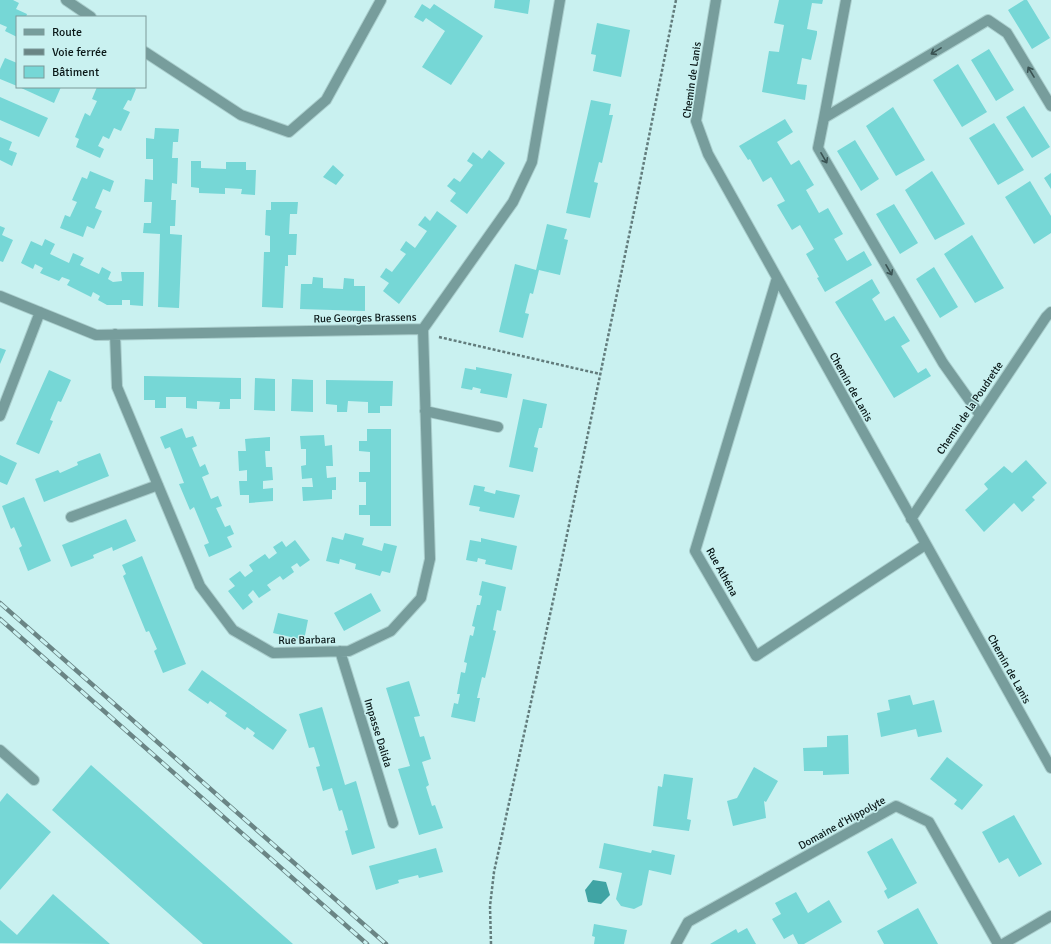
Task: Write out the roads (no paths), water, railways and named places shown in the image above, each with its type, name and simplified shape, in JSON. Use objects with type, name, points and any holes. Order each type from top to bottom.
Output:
[{"type":"street","points":[[66,0],[90,16]]},
{"type":"street","points":[[146,53],[241,115],[289,132],[326,100],[381,0]]},
{"type":"street","name":"Rue Georges Brassens","points":[[0,296],[96,335],[423,331],[513,202],[532,162],[560,0]]},
{"type":"street","name":"Chemin de Lanis","points":[[716,0],[696,121],[708,154],[925,545],[1051,768]]},
{"type":"street","points":[[846,0],[818,148],[943,362],[980,415]]},
{"type":"street","points":[[824,118],[988,20],[1008,33],[1051,106]]},
{"type":"street","name":"Rue Athéna","points":[[777,278],[695,552],[756,656],[925,545]]},
{"type":"street","points":[[0,416],[40,312]]},
{"type":"street","name":"Chemin de la Poudrette","points":[[911,519],[1046,317],[1051,312]]},
{"type":"street","name":"Rue Barbara","points":[[115,334],[117,387],[200,586],[233,630],[273,653],[349,651],[391,631],[421,598],[430,559],[423,331]]},
{"type":"street","points":[[425,411],[498,427]]},
{"type":"street","points":[[71,517],[158,485]]},
{"type":"street","name":"Impasse Dalida","points":[[340,651],[393,823]]},
{"type":"street","points":[[0,750],[34,780]]},
{"type":"street","name":"Domaine d'Hippolyte","points":[[676,944],[688,922],[896,806],[929,822],[998,944]]},
{"type":"street","points":[[1003,944],[1051,916]]},
{"type":"water","points":[[593,880],[606,882],[610,895],[601,904],[588,902],[585,890]]},
{"type":"railway","points":[[0,603],[386,944]]},
{"type":"railway","points":[[0,619],[367,944]]}]
